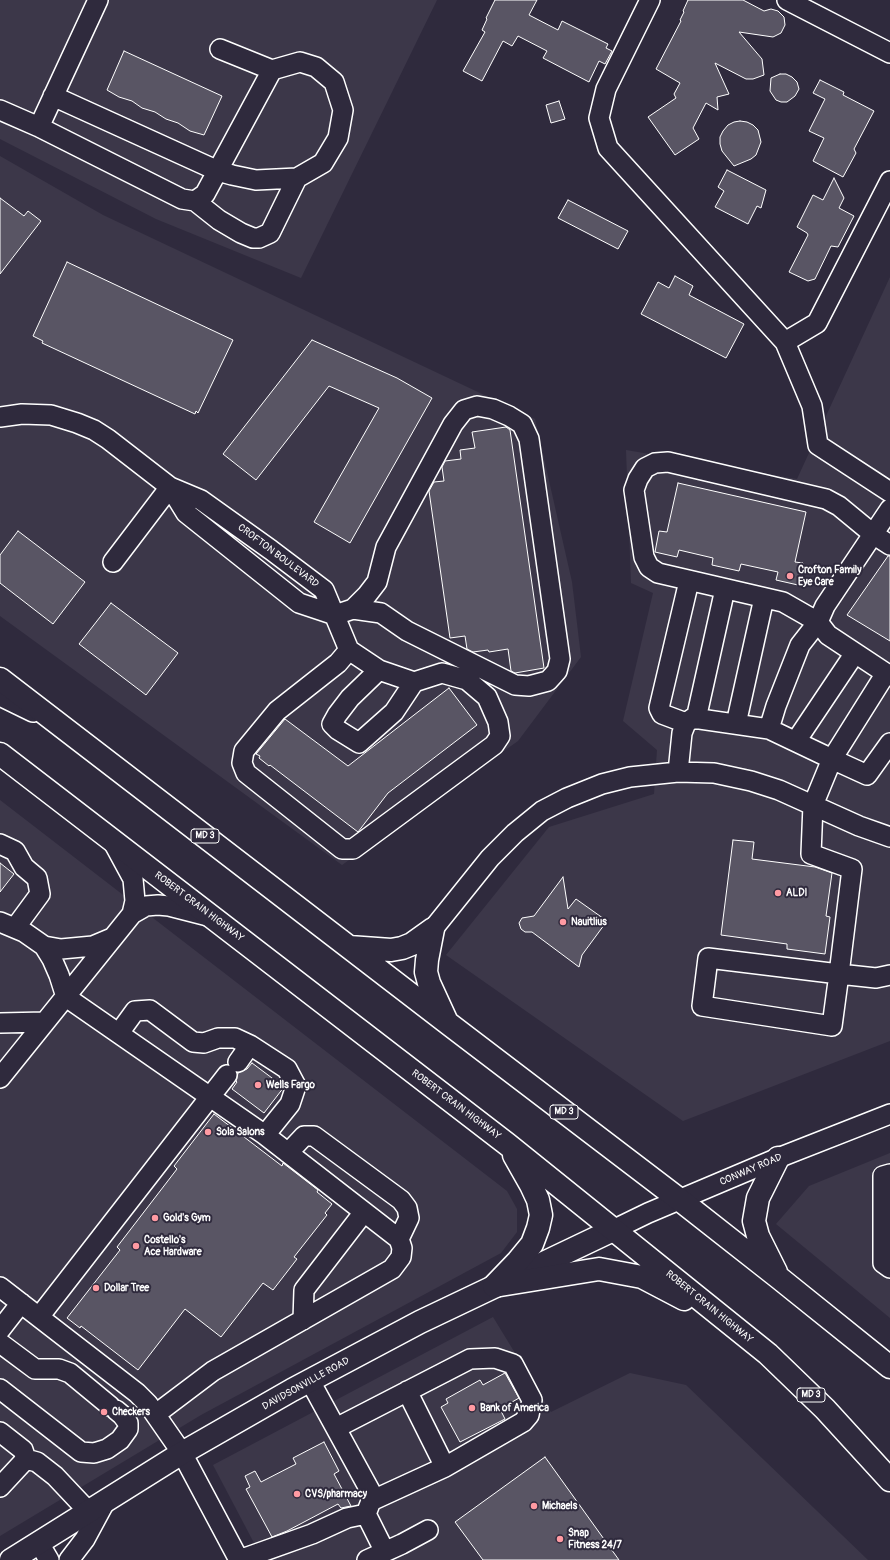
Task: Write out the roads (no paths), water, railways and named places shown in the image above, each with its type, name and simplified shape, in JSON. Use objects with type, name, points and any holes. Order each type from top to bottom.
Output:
[{"type":"main road","name":"MD 3","points":[[0,679],[680,1200],[890,1367]]},
{"type":"main road","name":"ROBERT CRAIN HIGHWAY","points":[[0,754],[507,1144],[768,1354],[826,1409],[890,1480]]},
{"type":"main road","points":[[349,947],[391,950],[402,948],[412,944],[434,929]]},
{"type":"main road","points":[[434,929],[427,960],[426,972],[429,983],[449,1024]]},
{"type":"main road","points":[[494,1286],[532,1244],[541,1215],[538,1200],[531,1185],[507,1144]]},
{"type":"main road","points":[[778,1158],[758,1198],[754,1221],[758,1236],[778,1277]]},
{"type":"main road","name":"DAVIDSONVILLE ROAD","points":[[11,1560],[44,1552],[88,1511],[182,1453],[310,1381],[420,1322],[613,1230]]},
{"type":"main road","points":[[494,1286],[599,1269],[642,1277],[724,1319]]},
{"type":"street","points":[[39,127],[98,0]]},
{"type":"street","points":[[650,0],[606,89],[599,118],[608,148],[785,342],[812,406],[818,445],[890,492]]},
{"type":"street","points":[[787,0],[890,53]]},
{"type":"street","points":[[53,96],[218,171],[256,180],[297,178],[323,163],[338,138],[343,110],[334,82],[316,67],[300,62],[272,70],[220,50]]},
{"type":"street","points":[[195,201],[206,194],[272,70]]},
{"type":"street","points":[[0,110],[39,127],[182,199],[195,201],[219,220],[253,238],[259,238],[270,233],[297,178]]},
{"type":"street","points":[[785,342],[817,323],[890,181]]},
{"type":"street","points":[[348,650],[338,663],[277,711],[244,751],[242,763],[246,773],[342,849],[353,849],[494,745],[500,736],[498,722],[487,697],[467,680],[442,673],[414,682],[379,670],[348,650],[335,615],[353,609],[377,582],[386,547],[453,424],[464,410],[478,406],[493,409],[510,416],[522,424],[529,439],[560,659],[557,671],[548,681],[529,686],[515,685],[407,631],[381,613],[353,609]]},
{"type":"street","name":"CROFTON BOULEVARD","points":[[0,417],[22,414],[51,415],[94,430],[170,487],[201,500],[324,590],[335,615]]},
{"type":"street","points":[[890,545],[839,506],[826,499],[668,462],[655,463],[645,468],[638,478],[634,490],[644,557],[649,567],[658,573],[783,602],[818,622],[828,635],[888,674],[832,759],[813,805],[811,854],[852,869],[839,974],[832,1026],[702,1006],[708,958],[839,974],[876,978],[890,975]]},
{"type":"street","points":[[113,562],[170,487]]},
{"type":"street","name":"CROFTON BOULEVARD","points":[[170,487],[186,513],[299,603],[335,615]]},
{"type":"street","points":[[769,729],[776,706],[800,646],[818,622],[825,606],[890,509]]},
{"type":"street","points":[[689,581],[659,708],[662,714],[691,721],[736,724],[769,729],[867,776],[890,742]]},
{"type":"street","points":[[678,772],[682,733],[691,721],[725,589]]},
{"type":"street","points":[[736,724],[764,598]]},
{"type":"street","points":[[796,741],[855,653]]},
{"type":"street","points":[[379,670],[350,698],[332,724],[338,730],[359,743],[394,712],[414,682]]},
{"type":"street","points":[[0,696],[61,726]]},
{"type":"street","points":[[434,929],[490,858],[515,833],[542,811],[567,798],[602,784],[630,777],[678,772],[714,773],[751,781],[779,790],[859,826],[890,837]]},
{"type":"street","points":[[113,842],[133,879],[135,901],[132,914]]},
{"type":"street","points":[[0,844],[15,851],[24,867],[37,878],[40,894],[8,925],[44,946],[60,949],[93,946],[114,937]]},
{"type":"street","points":[[0,1078],[132,914],[146,906],[158,905],[169,906],[211,916]]},
{"type":"street","points":[[44,946],[60,975],[66,997],[265,1135],[399,1239],[402,1248],[401,1257],[392,1269],[213,1371],[156,1414]]},
{"type":"street","points":[[119,1033],[135,1011],[150,1010],[193,1042],[204,1044],[218,1038],[234,1038],[250,1045],[288,1070],[296,1086],[290,1104],[265,1135]]},
{"type":"street","points":[[0,1023],[46,1022]]},
{"type":"street","points":[[39,1317],[250,1045]]},
{"type":"street","name":"CONWAY ROAD","points":[[613,1230],[778,1158],[890,1114]]},
{"type":"street","points":[[288,1153],[304,1136],[314,1136],[402,1200],[407,1208],[409,1218],[399,1239]]},
{"type":"street","points":[[890,1174],[883,1176],[883,1263],[890,1268]]},
{"type":"street","points":[[303,1320],[304,1290],[364,1212]]},
{"type":"street","points":[[0,1287],[137,1393],[156,1414],[182,1453],[239,1560],[312,1534],[347,1518],[445,1467],[523,1422],[529,1415],[532,1400],[513,1364],[495,1358],[470,1359],[336,1428]]},
{"type":"street","points":[[0,1330],[21,1303]]},
{"type":"street","points":[[0,1343],[35,1369],[59,1369],[70,1373],[122,1415],[128,1423],[128,1429],[120,1440],[107,1449],[94,1453],[81,1452],[0,1389]]},
{"type":"street","points":[[310,1381],[373,1496],[368,1507],[385,1552]]},
{"type":"street","points":[[408,1391],[445,1467]]},
{"type":"street","points":[[0,1432],[23,1450],[26,1459]]},
{"type":"street","points":[[0,1487],[26,1459]]},
{"type":"street","points":[[26,1459],[37,1462],[55,1476],[88,1511]]},
{"type":"street","points":[[69,1560],[85,1539],[107,1499]]},
{"type":"street","points":[[367,1560],[428,1530]]},
{"type":"place","name":"Crofton Family Eye Care","points":[[790,576]]},
{"type":"place","name":"ALDI","points":[[778,893]]},
{"type":"place","name":"Nauitlius","points":[[563,922]]},
{"type":"place","name":"Wells Fargo","points":[[258,1085]]},
{"type":"place","name":"Sola Salons","points":[[208,1132]]},
{"type":"place","name":"Gold's Gym","points":[[155,1218]]},
{"type":"place","name":"Costello's Ace Hardware","points":[[136,1246]]},
{"type":"place","name":"Dollar Tree","points":[[96,1288]]},
{"type":"place","name":"Bank of America","points":[[472,1408]]},
{"type":"place","name":"Checkers","points":[[104,1412]]},
{"type":"place","name":"CVS/pharmacy","points":[[297,1494]]},
{"type":"place","name":"Michaels","points":[[534,1506]]},
{"type":"place","name":"Snap Fitness 24/7","points":[[560,1539]]}]
